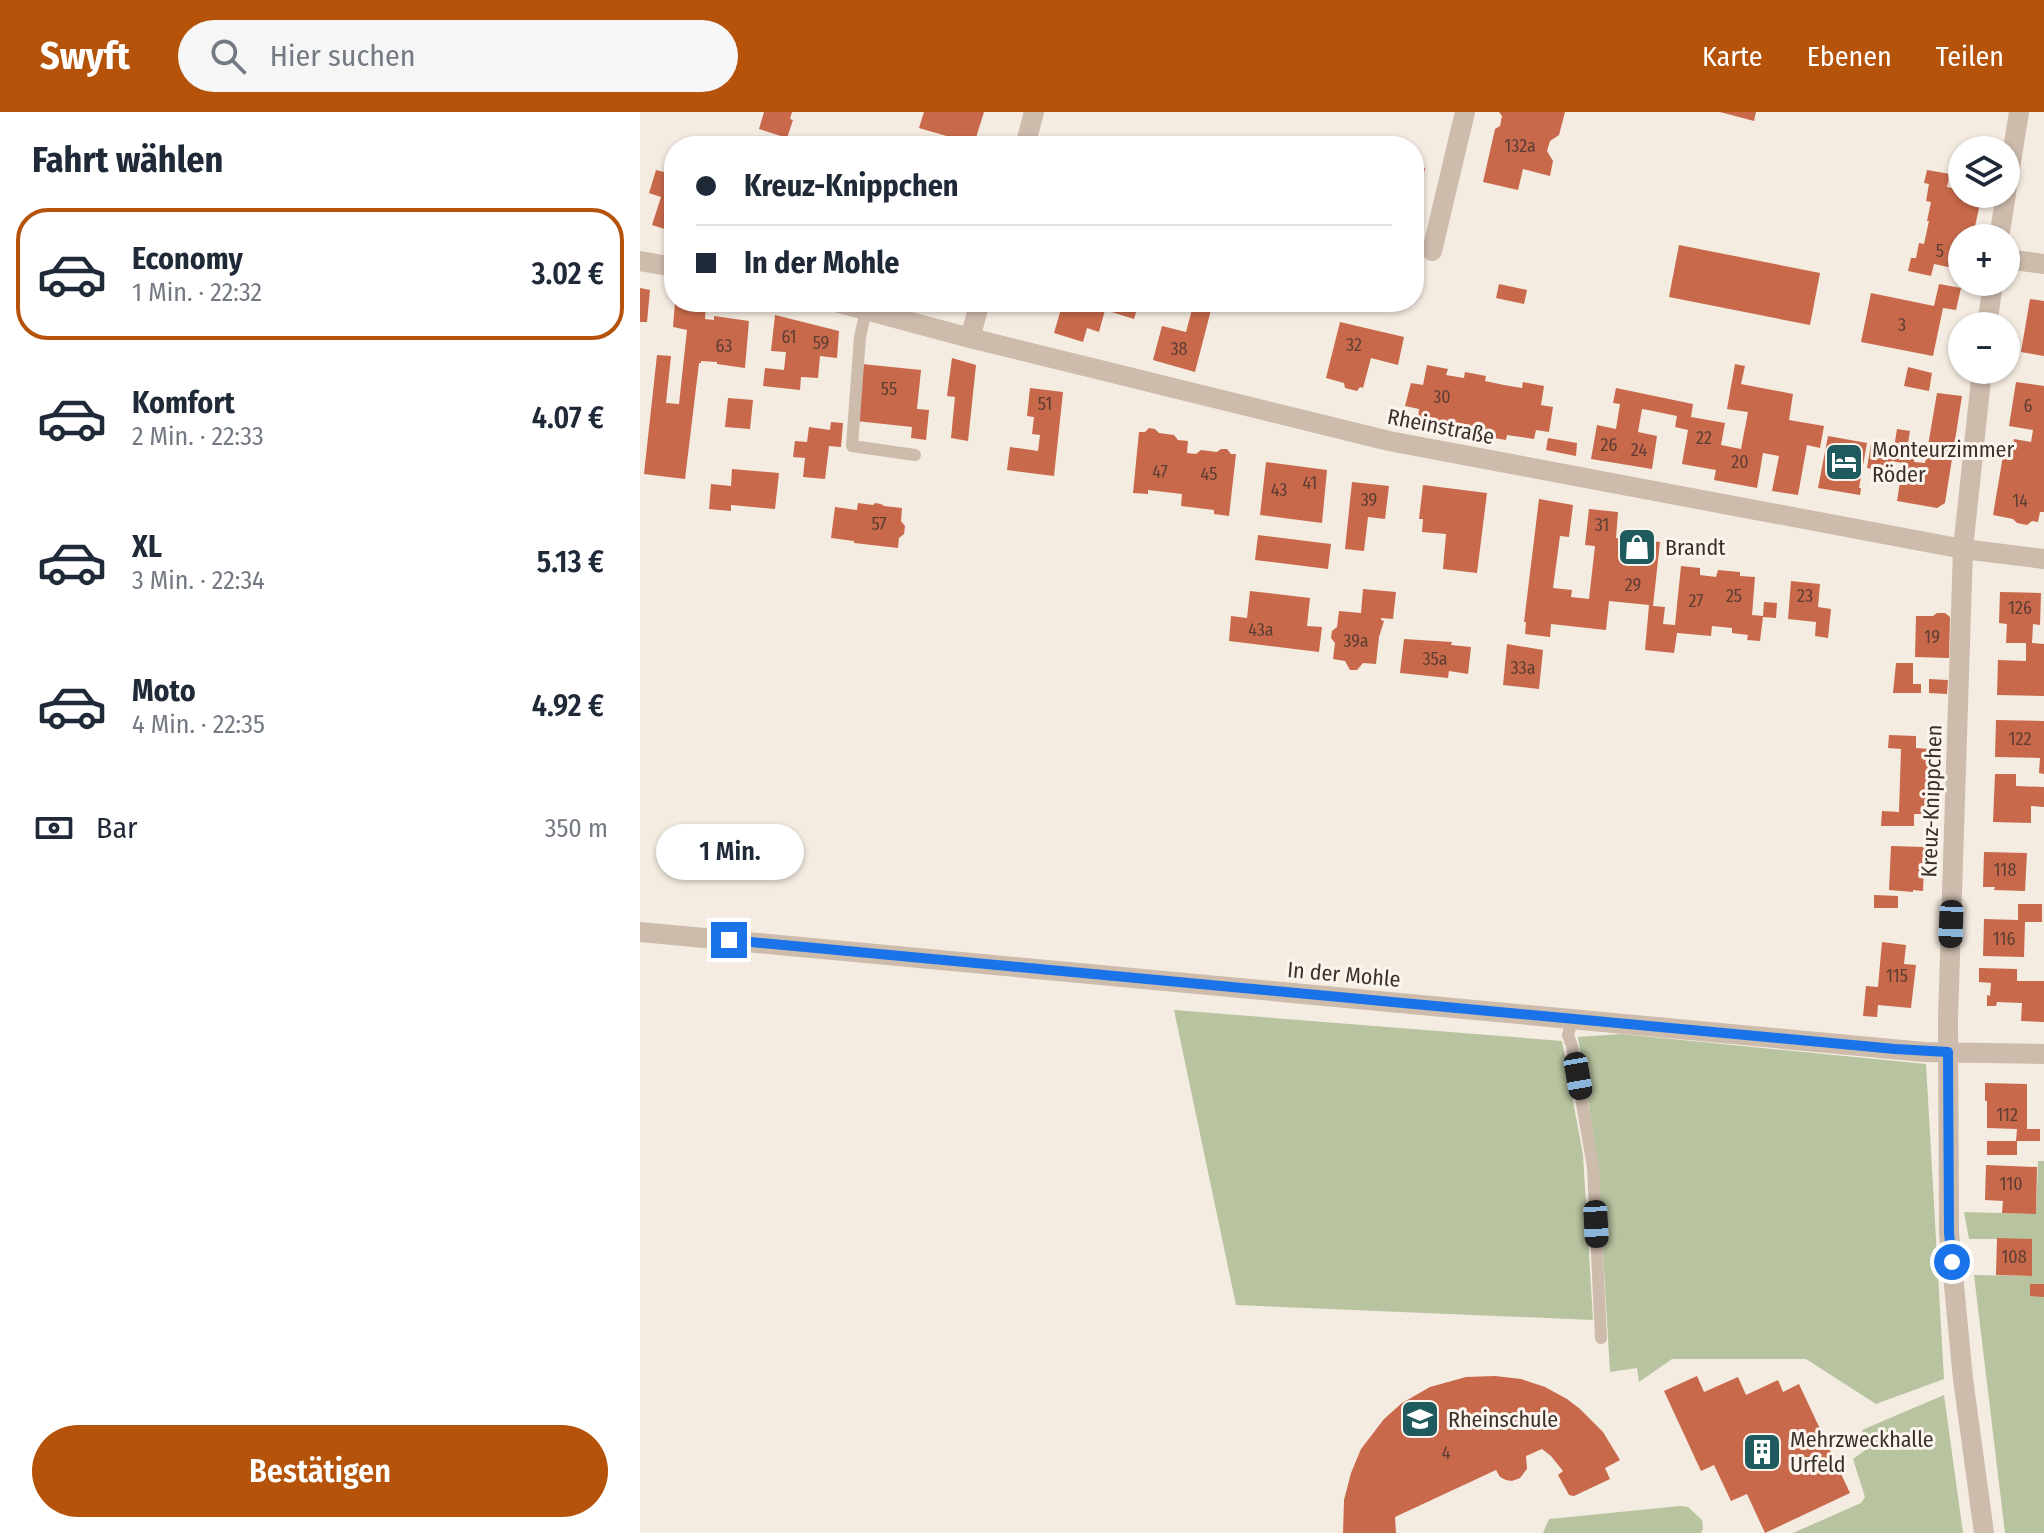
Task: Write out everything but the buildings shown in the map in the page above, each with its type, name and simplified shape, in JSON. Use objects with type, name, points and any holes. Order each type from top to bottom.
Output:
[{"type":"street","points":[[1028,136],[1034,112]]},
{"type":"street","points":[[1432,251],[1465,112]]},
{"type":"street","points":[[2015,136],[2019,112]]},
{"type":"street","points":[[640,261],[664,265]]},
{"type":"street","points":[[2020,261],[2044,264]]},
{"type":"street","name":"Rheinstraße","points":[[873,312],[1389,441],[1963,549],[2044,559]]},
{"type":"street","points":[[970,338],[977,312]]},
{"type":"street","name":"Kreuz-Knippchen","points":[[1981,384],[1963,549],[1948,1052],[1949,1233],[1963,1379],[1984,1533]]},
{"type":"street","name":"In der Mohle","points":[[640,932],[1924,1052],[2044,1054]]},
{"type":"lane","points":[[866,312],[860,337],[852,446],[915,455]]},
{"type":"lane","points":[[1572,1020],[1568,1035],[1593,1167],[1601,1338]]},
{"type":"green space","points":[[1174,1010],[1562,1041],[1583,1155],[1593,1320],[1236,1305]]},
{"type":"green space","points":[[1621,1034],[1926,1064],[1944,1379],[1876,1404],[1806,1359],[1672,1359],[1639,1382],[1637,1368],[1610,1372],[1598,1166],[1578,1037]]},
{"type":"green space","points":[[2038,1161],[2044,1161],[2044,1533],[2005,1533],[1974,1275],[2031,1276],[2032,1239],[1969,1239],[1964,1212],[2036,1214]]},
{"type":"green space","points":[[1944,1395],[1963,1533],[1793,1533],[1861,1503],[1865,1497],[1853,1459],[1867,1449],[1862,1430]]},
{"type":"green space","points":[[1688,1507],[1702,1520],[1701,1533],[1543,1533],[1549,1519]]},
{"type":"place","name":"Monteurzimmer Röder","points":[[1844,462]]},
{"type":"place","name":"Brandt","points":[[1637,547]]},
{"type":"place","name":"Rheinschule","points":[[1420,1419]]},
{"type":"place","name":"Mehrzweckhalle Urfeld","points":[[1762,1452]]},
{"type":"route","points":[[729,940],[1948,1052],[1949,1233],[1952,1262]]}]
